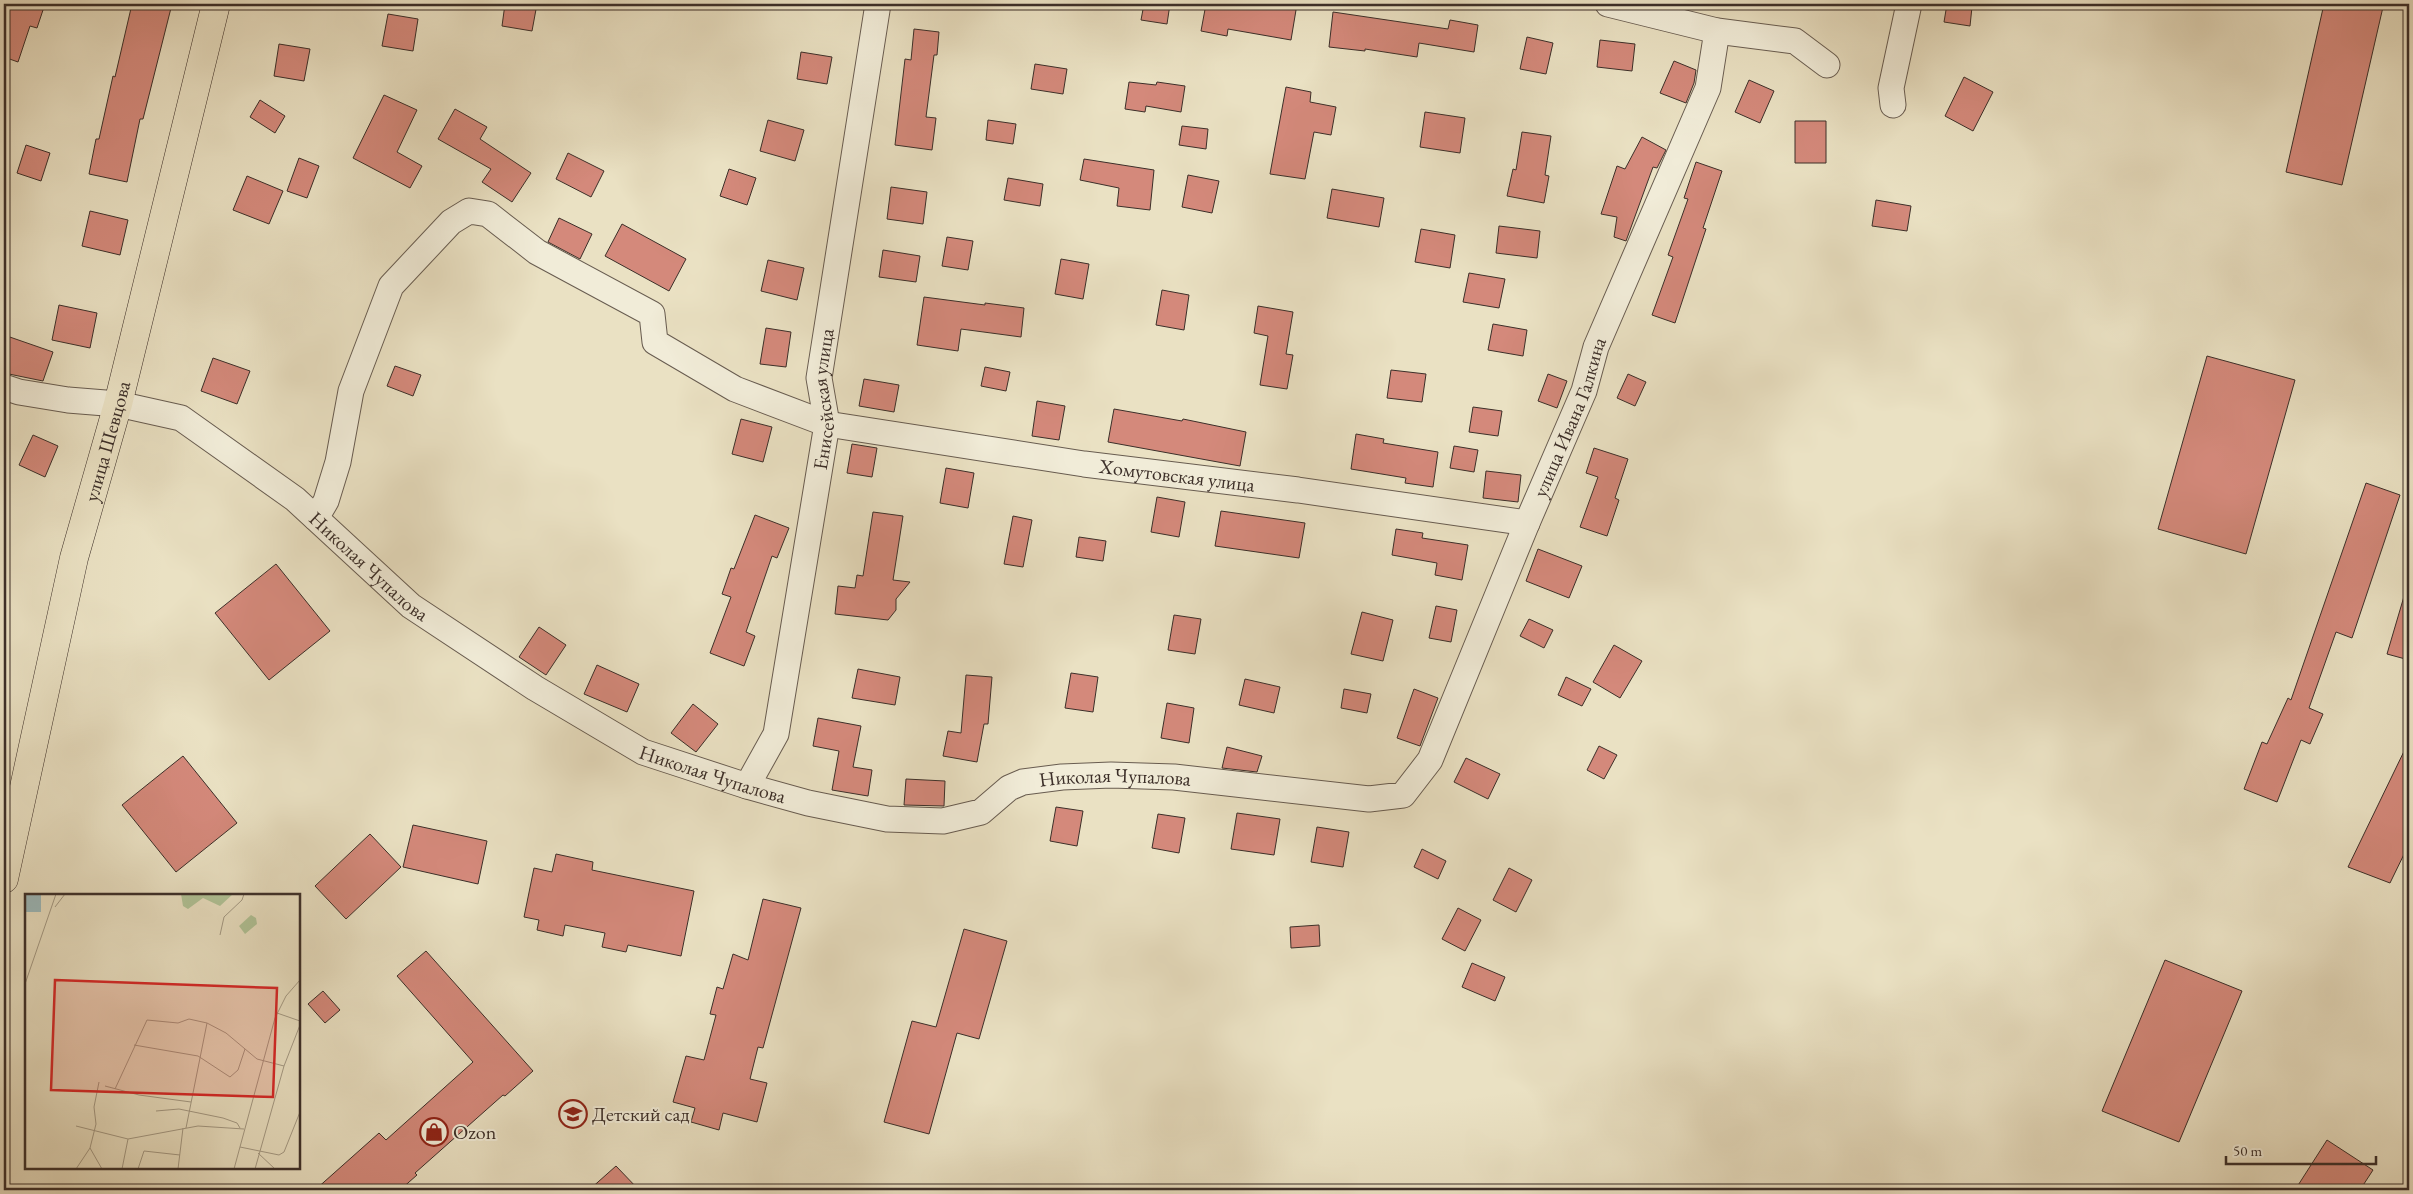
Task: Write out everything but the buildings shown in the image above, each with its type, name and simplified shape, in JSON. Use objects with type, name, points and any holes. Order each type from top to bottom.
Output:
[{"type":"main road","name":"улица Шевцова","points":[[4,879],[74,558],[118,404],[216,4]]},
{"type":"street","name":"Енисейская улица","points":[[747,786],[776,734],[827,424],[819,378],[878,4]]},
{"type":"street","points":[[1608,4],[1717,31],[1795,41],[1827,65]]},
{"type":"street","points":[[1893,105],[1891,88],[1909,4]]},
{"type":"street","name":"улица Ивана Галкина","points":[[1403,795],[1430,760],[1526,523],[1584,391],[1596,347],[1708,88],[1717,31]]},
{"type":"street","name":"Хомутовская улица","points":[[316,518],[326,501],[338,462],[351,391],[391,286],[451,222],[469,211],[488,214],[536,252],[652,314],[655,342],[735,389],[827,424],[1084,464],[1298,490],[1526,523]]},
{"type":"street","name":"Николая Чупалова","points":[[4,387],[19,392],[52,397],[118,404],[181,418],[295,499],[411,606],[535,688],[643,752],[747,786],[808,803],[887,819],[933,821],[942,821],[981,812],[1009,788],[1024,782],[1062,777],[1111,775],[1174,777],[1369,799],[1403,795]]},
{"type":"place","name":"Детский сад","points":[[573,1114]]},
{"type":"place","name":"Ozon","points":[[434,1132]]}]
